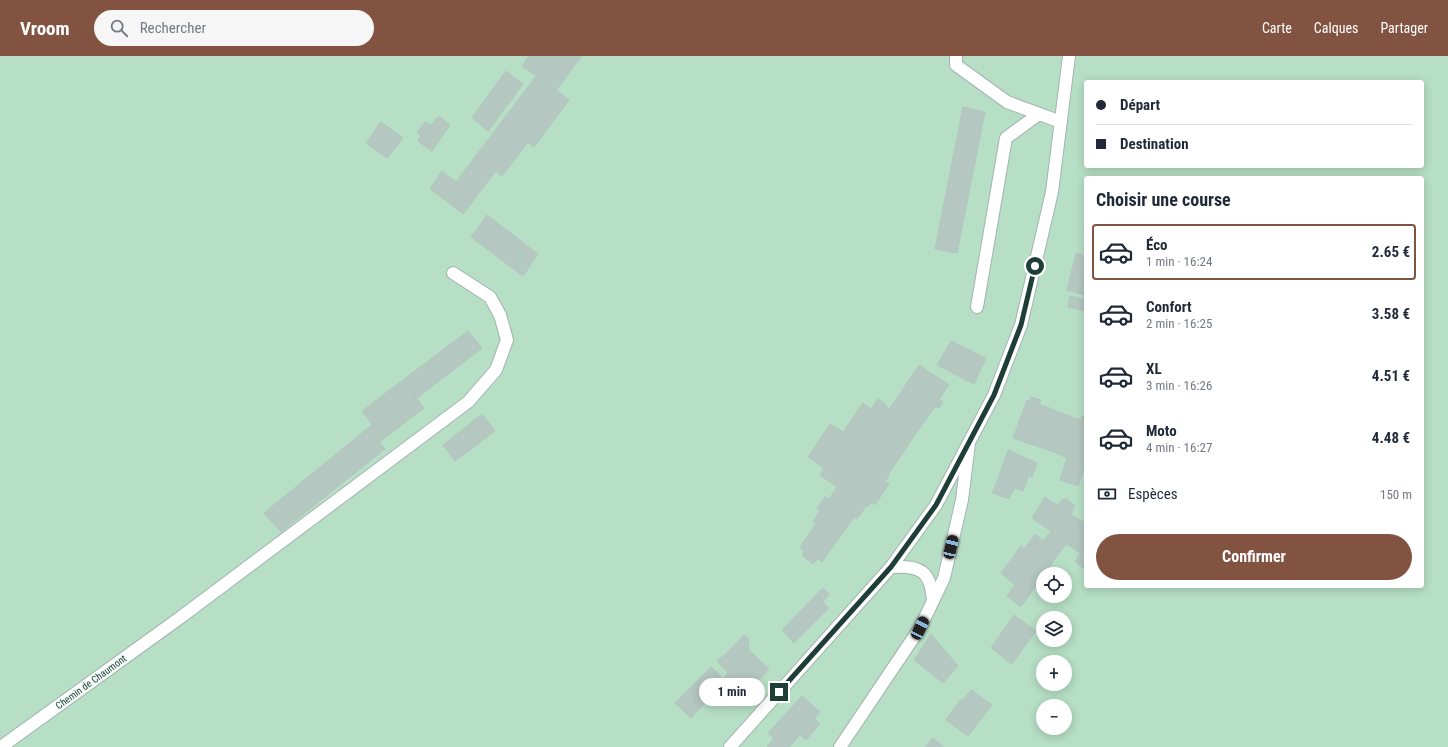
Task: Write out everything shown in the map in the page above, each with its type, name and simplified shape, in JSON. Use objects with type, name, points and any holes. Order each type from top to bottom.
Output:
[{"type":"street","points":[[956,56],[956,65],[1007,102],[1061,122]]},
{"type":"street","points":[[730,747],[891,567],[936,505],[994,395],[1021,325],[1052,192],[1069,56]]},
{"type":"street","points":[[977,307],[1006,138],[1039,114]]},
{"type":"street","name":"Chemin de Chaumont","points":[[1,747],[181,617],[468,402],[496,370],[507,340],[500,315],[490,297],[453,273]]},
{"type":"street","points":[[840,747],[920,628],[944,578],[962,500],[970,440]]},
{"type":"street","points":[[891,567],[904,566],[914,568],[928,577],[932,587],[933,602]]},
{"type":"green space","points":[[0,56],[1448,56],[1448,747],[0,747]]},
{"type":"building","points":[[529,56],[581,57],[470,205],[436,180],[442,171],[456,182],[536,76],[522,66]]},
{"type":"building","points":[[506,71],[523,84],[488,131],[472,118]]},
{"type":"building","points":[[556,90],[569,100],[534,147],[521,137]]},
{"type":"building","points":[[963,107],[985,112],[957,253],[935,249]]},
{"type":"building","points":[[439,116],[450,125],[432,151],[418,141],[421,136],[417,133],[425,122],[430,125]]},
{"type":"building","points":[[381,122],[403,138],[387,158],[366,143]]},
{"type":"building","points":[[521,137],[528,142],[520,153],[513,148]]},
{"type":"building","points":[[513,148],[520,153],[502,176],[495,171]]},
{"type":"building","points":[[436,180],[459,197],[453,206],[430,189]]},
{"type":"building","points":[[459,197],[470,205],[463,214],[453,206]]},
{"type":"building","points":[[487,215],[538,254],[523,276],[471,237]]},
{"type":"building","points":[[1076,253],[1084,255],[1084,294],[1067,290]]},
{"type":"building","points":[[1070,296],[1084,300],[1084,311],[1068,307]]},
{"type":"building","points":[[468,331],[482,348],[417,398],[403,380]]},
{"type":"building","points":[[951,341],[986,358],[974,384],[937,365]]},
{"type":"building","points":[[919,365],[949,385],[939,399],[943,402],[939,408],[935,406],[889,473],[890,474],[885,481],[889,484],[875,505],[871,502],[868,507],[866,506],[857,519],[829,499],[837,487],[820,475],[824,468],[808,457],[830,424],[843,432],[863,403],[871,409],[878,398],[889,410]]},
{"type":"building","points":[[403,380],[424,408],[383,439],[362,411]]},
{"type":"building","points":[[1031,397],[1041,400],[1039,405],[1030,401]]},
{"type":"building","points":[[1027,400],[1047,407],[1033,445],[1013,438]]},
{"type":"building","points":[[1047,407],[1064,414],[1051,451],[1033,445]]},
{"type":"building","points":[[482,414],[495,431],[455,461],[443,445]]},
{"type":"building","points":[[1064,414],[1081,420],[1082,416],[1084,416],[1083,471],[1065,465],[1067,458],[1051,451]]},
{"type":"building","points":[[372,425],[383,439],[379,442],[368,428]]},
{"type":"building","points":[[368,428],[385,449],[281,532],[264,513]]},
{"type":"building","points":[[1008,450],[1037,463],[1032,477],[1003,465]]},
{"type":"building","points":[[1003,465],[1019,472],[1014,488],[997,482]]},
{"type":"building","points":[[1065,465],[1083,471],[1082,475],[1063,471]]},
{"type":"building","points":[[1063,471],[1082,475],[1078,486],[1060,480]]},
{"type":"building","points":[[1019,472],[1029,475],[1023,491],[1014,488]]},
{"type":"building","points":[[997,482],[1014,488],[1009,499],[992,493]]},
{"type":"building","points":[[825,497],[854,517],[822,562],[818,559],[813,564],[803,556],[804,550],[800,547],[816,524],[813,522],[820,511],[817,509]]},
{"type":"building","points":[[1045,497],[1066,511],[1052,532],[1032,518]]},
{"type":"building","points":[[1066,499],[1075,506],[1071,515],[1058,506],[1062,500]]},
{"type":"building","points":[[1066,511],[1084,523],[1084,556],[1050,533]]},
{"type":"building","points":[[1050,533],[1066,544],[1056,557],[1034,541],[1027,551],[1024,549],[1035,534],[1043,541]]},
{"type":"building","points":[[1034,541],[1056,557],[1050,567],[1036,567],[1036,586],[1021,607],[1007,596],[1015,585],[1001,573],[1021,546],[1027,551]]},
{"type":"building","points":[[1081,553],[1084,555],[1084,569],[1075,562]]},
{"type":"building","points":[[823,588],[829,594],[823,602],[816,595]]},
{"type":"building","points":[[816,595],[829,608],[794,643],[782,630]]},
{"type":"building","points":[[1014,615],[1036,631],[1012,664],[991,648]]},
{"type":"building","points":[[931,634],[958,666],[943,683],[914,660]]},
{"type":"building","points":[[744,635],[748,638],[749,650],[769,669],[757,682],[727,653]]},
{"type":"building","points":[[727,653],[733,658],[723,668],[717,661]]},
{"type":"building","points":[[733,658],[757,682],[734,706],[715,691],[710,697],[702,689],[718,673],[723,679],[728,673],[723,668]]},
{"type":"building","points":[[711,667],[718,673],[702,689],[710,697],[691,718],[675,703]]},
{"type":"building","points":[[971,690],[992,705],[968,736],[946,720],[960,700],[962,701]]},
{"type":"building","points":[[802,696],[820,712],[789,747],[785,747],[768,733]]},
{"type":"building","points":[[814,718],[820,724],[806,740],[800,735]]},
{"type":"building","points":[[774,738],[785,747],[767,747]]},
{"type":"building","points":[[933,738],[944,747],[925,747]]},
{"type":"route","points":[[779,692],[891,567],[936,505],[994,395],[1021,325],[1035,266]]}]
